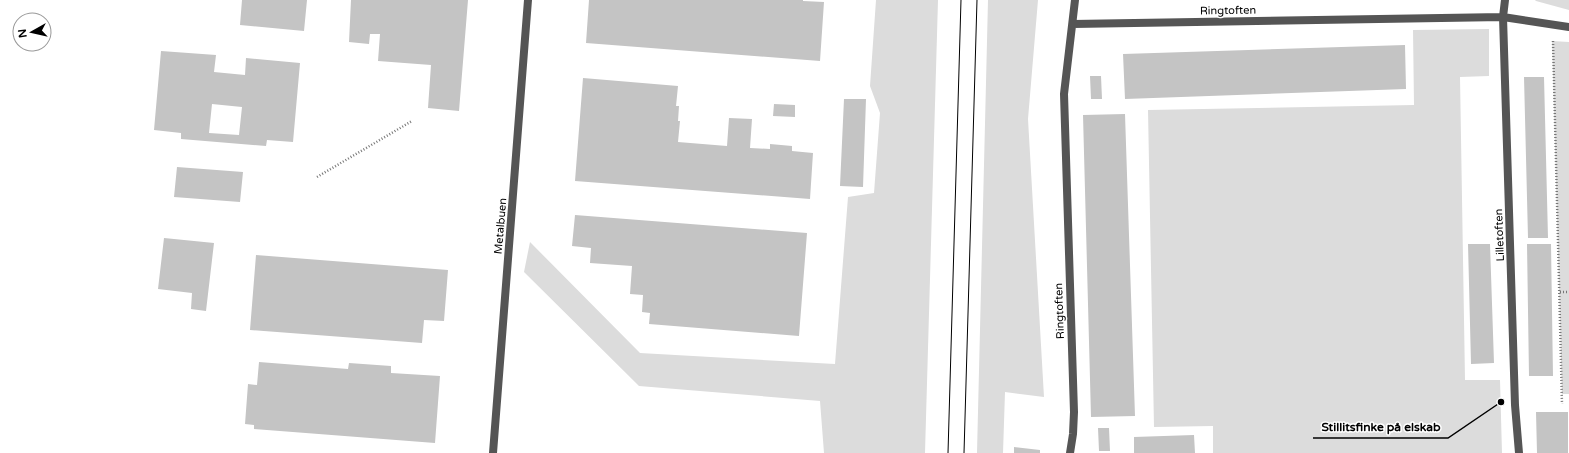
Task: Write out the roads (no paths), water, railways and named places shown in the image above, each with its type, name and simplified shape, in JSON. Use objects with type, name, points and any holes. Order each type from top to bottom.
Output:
[{"type":"street","name":"Metalbuen","points":[[493,453],[528,0]]},
{"type":"street","name":"Ringtoften","points":[[1070,453],[1074,412],[1064,94],[1075,0]]},
{"type":"street","name":"Lilletoften","points":[[1505,0],[1503,16],[1515,397],[1519,453]]},
{"type":"street","name":"Ringtoften","points":[[1073,24],[1503,16]]},
{"type":"street","points":[[1503,16],[1569,27]]},
{"type":"tram line","points":[[948,453],[961,0]]},
{"type":"tram line","points":[[964,453],[977,0]]},
{"type":"place","name":"Stillitsfinke på elskab","points":[[1501,402]]}]
